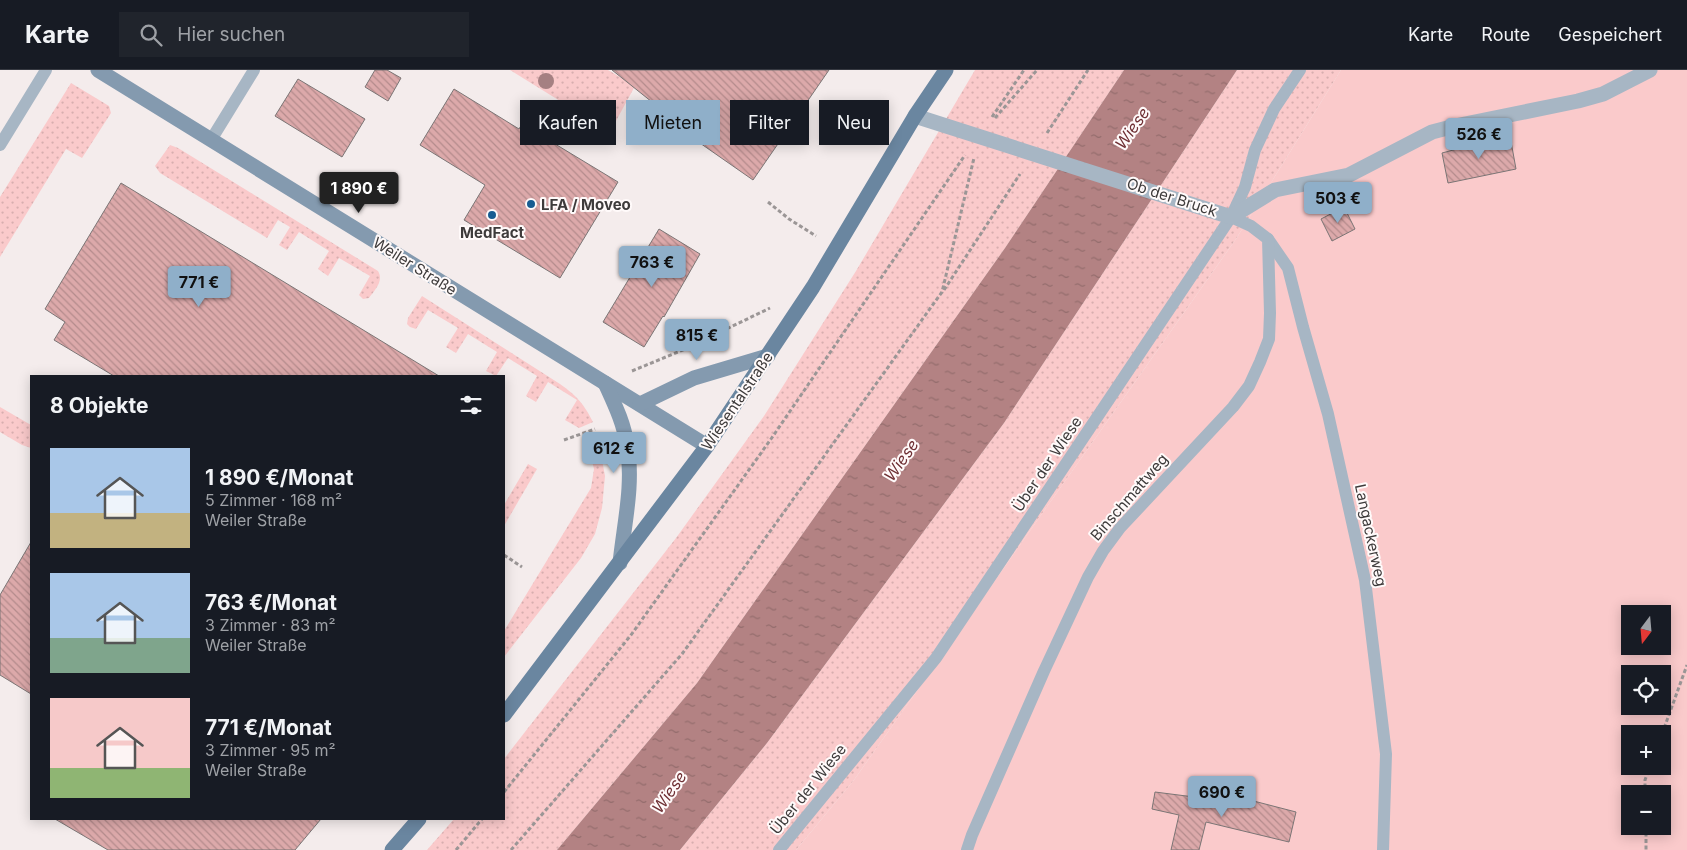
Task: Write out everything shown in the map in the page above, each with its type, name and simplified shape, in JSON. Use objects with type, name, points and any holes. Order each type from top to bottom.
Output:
[{"type":"main road","name":"Wiesentalstraße","points":[[505,714],[707,446],[813,287],[915,116],[946,70]]},
{"type":"main road","points":[[392,850],[418,820]]},
{"type":"street","name":"Weiler Straße","points":[[98,70],[707,446]]},
{"type":"street","name":"Ob der Bruck","points":[[915,116],[1231,217],[1274,190],[1349,175],[1432,132],[1603,94],[1650,70]]},
{"type":"street","points":[[640,404],[694,378],[768,356]]},
{"type":"street","points":[[605,383],[617,407],[627,443],[630,464],[620,563]]},
{"type":"lane","points":[[0,145],[46,70]]},
{"type":"lane","points":[[211,140],[254,70]]},
{"type":"lane","name":"Über der Wiese","points":[[780,850],[936,658],[1231,217],[1245,186],[1255,150],[1274,109],[1300,70]]},
{"type":"lane","points":[[1231,217],[1251,226],[1268,240]]},
{"type":"lane","name":"Binschmattweg","points":[[967,850],[1044,671],[1102,551],[1120,528],[1233,407],[1249,386],[1268,339],[1270,313],[1268,240]]},
{"type":"lane","name":"Langackerweg","points":[[1268,240],[1288,268],[1302,327],[1328,414],[1365,580],[1386,754],[1383,850]]},
{"type":"path","points":[[942,292],[985,137],[1024,70]]},
{"type":"path","points":[[505,791],[632,635],[985,137],[1037,70]]},
{"type":"path","points":[[1045,136],[1088,70]]},
{"type":"path","points":[[511,850],[682,654],[942,292],[1023,169]]},
{"type":"path","points":[[768,202],[789,219],[836,249]]},
{"type":"path","points":[[644,366],[685,349],[770,308]]},
{"type":"path","points":[[564,440],[595,429]]},
{"type":"path","points":[[505,556],[522,567]]},
{"type":"path","points":[[1665,725],[1687,665]]},
{"type":"path","points":[[456,850],[481,820]]},
{"type":"path","points":[[1646,835],[1646,850]]},
{"type":"shaded area","points":[[510,70],[608,70],[635,86],[616,121],[616,100],[558,100]]},
{"type":"shaded area","points":[[975,70],[1124,70],[1005,248],[697,683],[557,850],[427,850],[453,820],[505,820],[505,758],[676,538],[764,416],[856,271]]},
{"type":"shaded area","points":[[1237,70],[1341,70],[1236,239],[854,780],[796,850],[680,850],[767,743],[1004,423]]},
{"type":"shaded area","points":[[1341,70],[1687,70],[1687,850],[796,850],[854,780],[1236,239]]},
{"type":"shaded area","points":[[71,83],[109,106],[111,113],[82,158],[66,149],[0,257],[0,197]]},
{"type":"shaded area","points":[[170,145],[178,148],[378,271],[380,278],[374,292],[369,298],[363,299],[359,295],[370,276],[339,258],[328,276],[318,269],[329,251],[299,232],[287,250],[279,245],[290,227],[278,220],[267,238],[160,173],[155,166]]},
{"type":"shaded area","points":[[422,296],[566,388],[580,401],[593,422],[579,428],[565,420],[577,400],[548,382],[536,402],[526,396],[537,376],[508,358],[497,375],[486,371],[497,352],[468,334],[456,353],[446,347],[458,328],[428,310],[416,329],[407,324],[408,318]]},
{"type":"shaded area","points":[[0,407],[30,424],[30,448],[22,445],[0,432]]},
{"type":"shaded area","points":[[597,433],[605,476],[602,508],[595,534],[581,558],[505,656],[505,629],[591,488],[594,469],[586,437]]},
{"type":"shaded area","points":[[528,464],[537,469],[505,524],[505,503]]},
{"type":"water","name":"Wiese","points":[[1124,70],[1237,70],[1004,423],[767,743],[680,850],[557,850],[697,683],[1005,248]]},
{"type":"building","points":[[375,70],[387,70],[401,78],[388,101],[365,87]]},
{"type":"building","points":[[612,70],[829,70],[808,100],[730,100],[730,145],[777,145],[753,180],[703,145],[720,145],[720,100],[650,100]]},
{"type":"building","points":[[298,79],[365,119],[342,157],[275,116]]},
{"type":"building","points":[[454,89],[519,129],[520,127],[520,145],[557,145],[618,182],[560,278],[464,220],[485,185],[420,145]]},
{"type":"building","points":[[1510,136],[1516,169],[1448,183],[1442,153],[1457,149],[1456,147]]},
{"type":"building","points":[[121,183],[437,375],[112,375],[54,340],[65,322],[45,309]]},
{"type":"building","points":[[1344,207],[1355,229],[1332,241],[1321,219]]},
{"type":"building","points":[[659,229],[700,254],[664,317],[644,347],[603,322]]},
{"type":"building","points":[[30,544],[30,693],[0,675],[0,595]]},
{"type":"building","points":[[1155,792],[1241,803],[1242,798],[1296,812],[1289,842],[1206,822],[1199,850],[1171,850],[1179,815],[1152,809]]},
{"type":"building","points":[[57,820],[320,820],[295,850],[108,850]]},
{"type":"place","name":"LFA / Moveo","points":[[531,204]]},
{"type":"place","name":"MedFact","points":[[492,215]]}]
